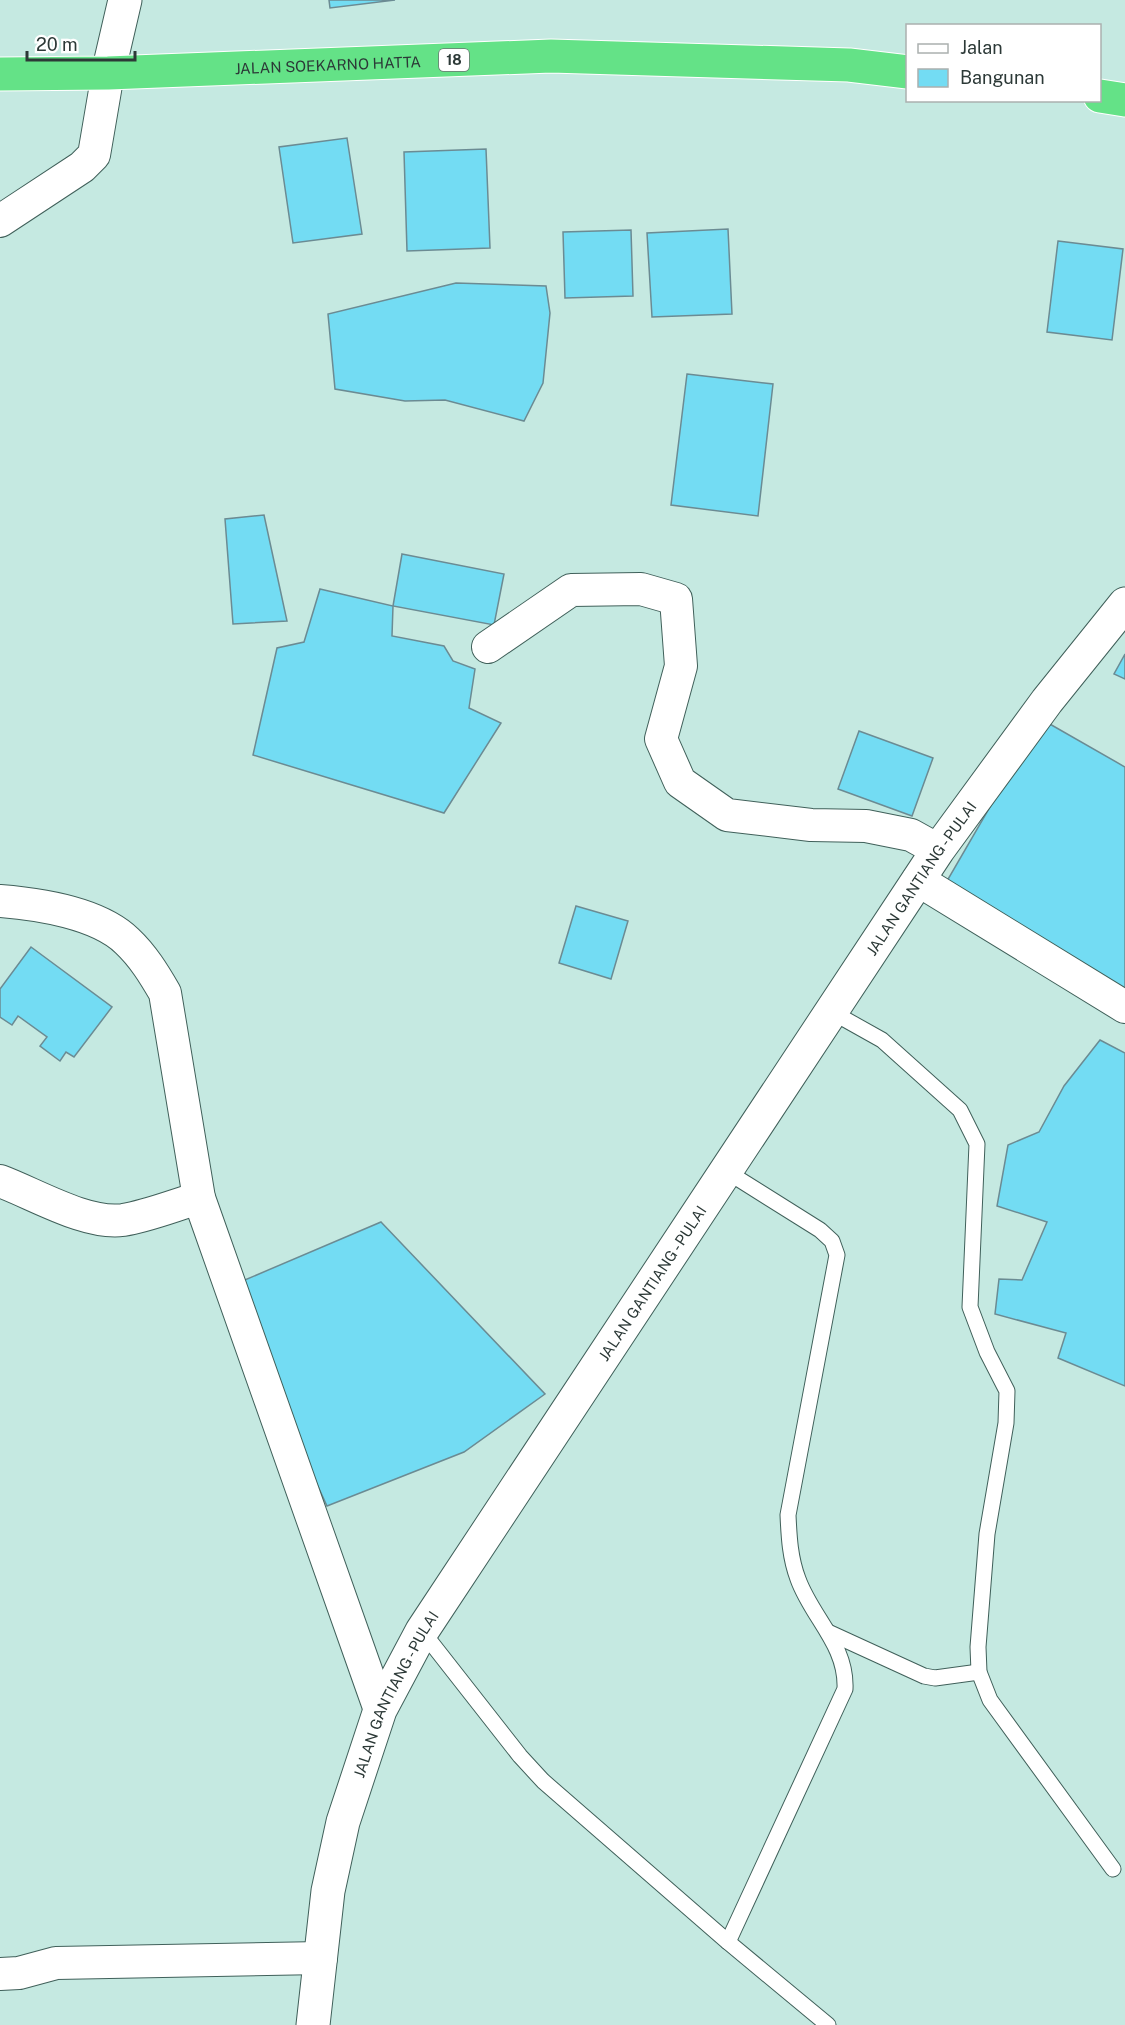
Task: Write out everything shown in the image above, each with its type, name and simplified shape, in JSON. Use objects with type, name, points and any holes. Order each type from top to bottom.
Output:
[{"type":"highway","name":"JALAN SOEKARNO HATTA","points":[[0,74],[108,73],[551,56],[849,65],[906,72]]},
{"type":"highway","points":[[1101,96],[1125,100]]},
{"type":"street","points":[[0,221],[82,167],[94,155],[108,73],[125,0]]},
{"type":"street","points":[[488,647],[572,590],[641,589],[676,599],[681,666],[661,739],[680,782],[727,815],[811,825],[866,826],[910,836],[938,850]]},
{"type":"street","name":"JALAN GANTIANG - PULAI","points":[[313,2025],[328,1891],[343,1822],[380,1710],[422,1631],[625,1328],[938,850],[1047,701],[1125,604]]},
{"type":"street","points":[[918,880],[1125,1006]]},
{"type":"street","points":[[0,901],[38,904],[96,921],[125,939],[148,964],[165,993],[199,1198],[380,1710]]},
{"type":"street","points":[[0,1181],[87,1216],[104,1220],[123,1220],[199,1198]]},
{"type":"street","points":[[0,1974],[19,1973],[56,1963],[321,1958]]},
{"type":"lane","points":[[832,1012],[882,1040],[960,1110],[977,1144],[970,1307],[987,1352],[1007,1391],[1006,1423],[987,1534],[978,1647],[979,1672],[990,1700],[1113,1869]]},
{"type":"lane","points":[[726,1171],[820,1230],[832,1240],[837,1255],[788,1515],[790,1548],[798,1578],[828,1632],[846,1671],[845,1689],[728,1942]]},
{"type":"lane","points":[[422,1631],[520,1756],[543,1781],[728,1942],[828,2025]]},
{"type":"lane","points":[[828,1632],[924,1676],[935,1678],[979,1672]]},
{"type":"building","points":[[329,0],[395,0],[330,8]]},
{"type":"building","points":[[347,138],[362,234],[293,243],[279,147]]},
{"type":"building","points":[[486,149],[490,248],[407,251],[404,152]]},
{"type":"building","points":[[728,229],[732,314],[652,317],[647,233]]},
{"type":"building","points":[[631,230],[633,296],[565,298],[563,232]]},
{"type":"building","points":[[1058,241],[1123,249],[1112,340],[1047,332]]},
{"type":"building","points":[[456,283],[546,286],[550,313],[543,383],[524,421],[445,400],[405,401],[335,389],[328,314]]},
{"type":"building","points":[[687,374],[773,384],[758,516],[671,505]]},
{"type":"building","points":[[264,515],[287,621],[233,624],[225,519]]},
{"type":"building","points":[[402,554],[504,574],[494,625],[393,606]]},
{"type":"building","points":[[320,589],[393,606],[392,636],[444,646],[453,661],[475,669],[469,708],[501,723],[444,813],[253,755],[277,648],[304,642]]},
{"type":"building","points":[[1125,654],[1125,679],[1114,674]]},
{"type":"building","points":[[1041,719],[1125,767],[1125,1000],[940,893]]},
{"type":"building","points":[[859,731],[933,758],[912,816],[838,789]]},
{"type":"building","points":[[576,906],[628,921],[611,979],[559,963]]},
{"type":"building","points":[[31,947],[112,1007],[74,1057],[66,1052],[60,1061],[40,1046],[47,1037],[18,1016],[12,1025],[0,1017],[0,989]]},
{"type":"building","points":[[1100,1040],[1125,1053],[1125,1386],[1058,1358],[1066,1333],[995,1314],[999,1279],[1022,1280],[1047,1222],[997,1206],[1008,1145],[1039,1132],[1064,1086]]},
{"type":"building","points":[[381,1222],[545,1394],[464,1452],[327,1506],[272,1386],[233,1285]]}]
